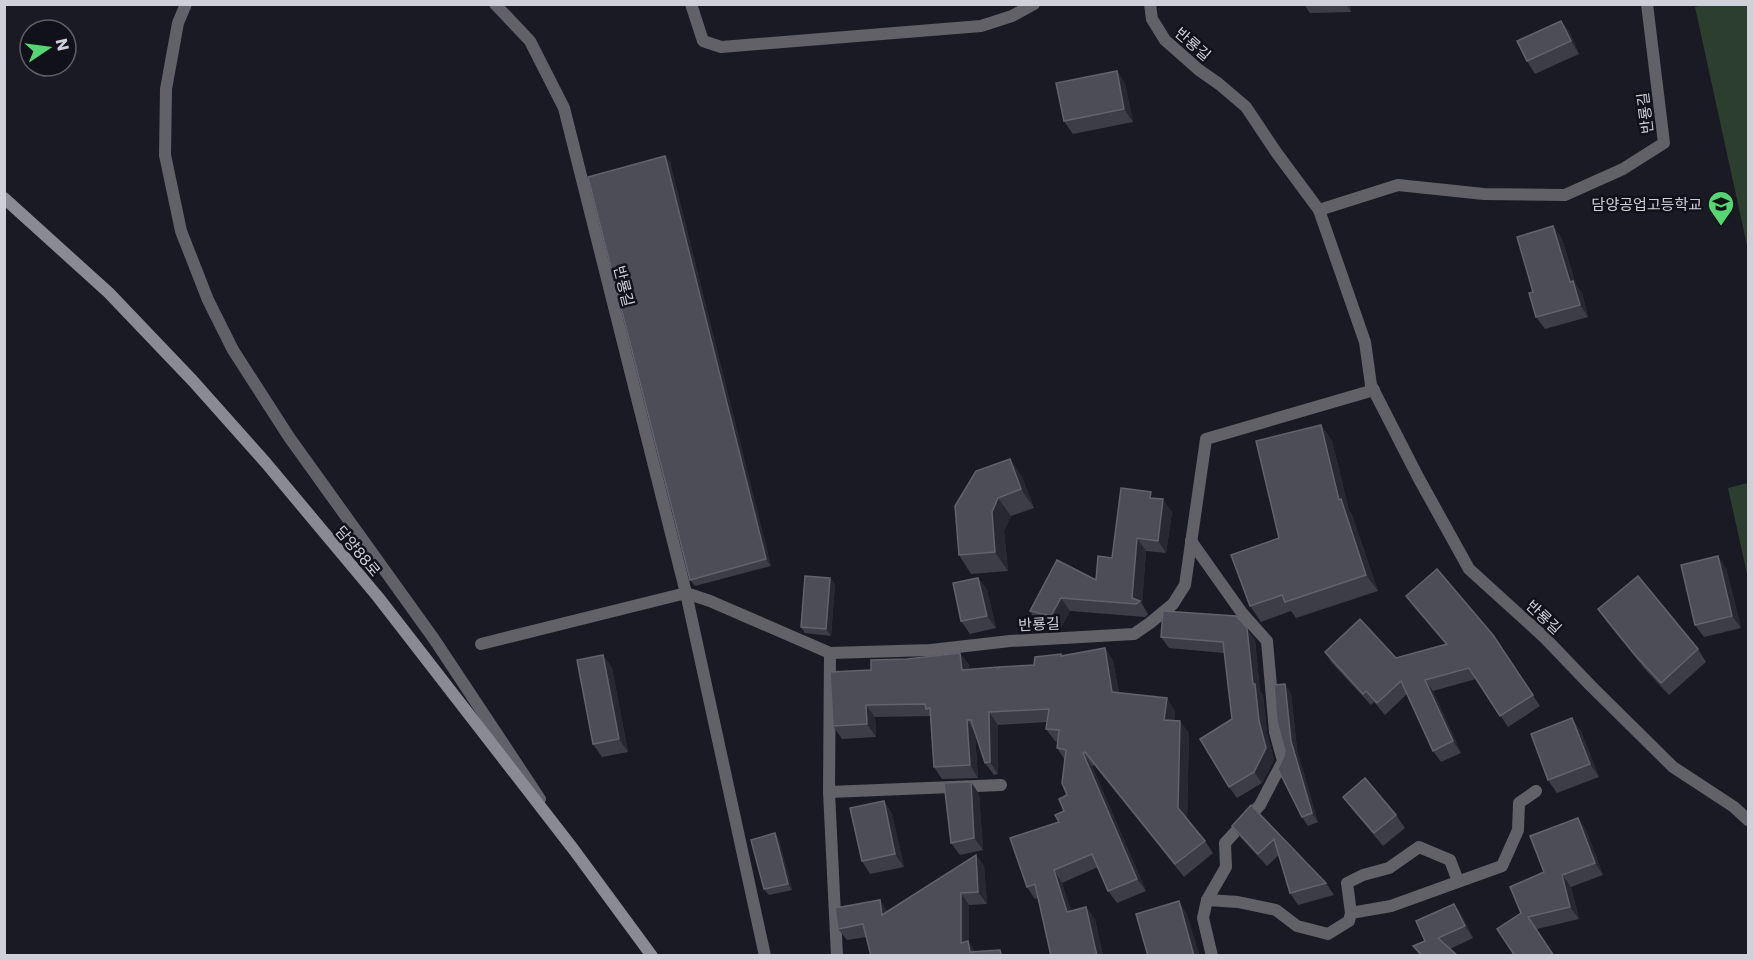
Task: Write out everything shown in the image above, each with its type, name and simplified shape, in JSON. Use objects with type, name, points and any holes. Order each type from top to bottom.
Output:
[{"type":"main road","name":"담양88로","points":[[4,198],[109,293],[193,381],[266,463],[378,597],[574,850],[652,956]]},
{"type":"street","points":[[186,4],[178,23],[166,89],[165,155],[181,231],[208,300],[233,350],[284,428],[434,639],[574,850]]},
{"type":"street","name":"반룡길","points":[[495,4],[530,41],[564,108],[686,593],[765,956]]},
{"type":"street","points":[[691,4],[703,41],[721,47],[981,26],[1012,16],[1034,4]]},
{"type":"street","name":"반룡길","points":[[1150,4],[1152,19],[1165,40],[1246,107],[1319,210],[1365,342],[1371,385],[1470,569],[1545,638],[1673,767],[1734,807],[1749,820]]},
{"type":"street","name":"반룡길","points":[[1319,210],[1398,185],[1484,194],[1565,195],[1623,169],[1664,143],[1647,4]]},
{"type":"street","name":"반룡길","points":[[686,593],[710,601],[830,653],[931,650],[1010,641],[1134,634],[1173,604],[1185,585],[1206,439],[1374,390]]},
{"type":"street","points":[[1191,542],[1242,613],[1267,641],[1275,732],[1283,761],[1260,805],[1225,843],[1226,867],[1207,900],[1203,918],[1212,956]]},
{"type":"street","points":[[481,644],[686,593]]},
{"type":"street","points":[[830,653],[829,792],[837,956]]},
{"type":"street","points":[[829,792],[1001,785]]},
{"type":"street","points":[[1351,913],[1391,906],[1503,866],[1518,830],[1519,803],[1536,791]]},
{"type":"street","points":[[1207,900],[1238,902],[1276,910],[1297,926],[1328,934],[1349,921],[1351,913],[1347,883],[1363,875],[1389,868],[1419,847],[1450,860],[1458,881]]},
{"type":"green space","points":[[1706,4],[1748,5],[1748,250],[1695,7]]},
{"type":"green space","points":[[1748,483],[1748,578],[1728,488]]},
{"type":"building","points":[[1561,21],[1571,41],[1527,61],[1517,41]]},
{"type":"building","points":[[1117,71],[1124,109],[1064,121],[1056,83]]},
{"type":"building","points":[[665,156],[766,559],[690,580],[588,177]]},
{"type":"building","points":[[1553,226],[1570,282],[1573,281],[1580,305],[1536,317],[1529,293],[1533,292],[1517,237]]},
{"type":"building","points":[[1321,425],[1339,500],[1341,499],[1366,575],[1285,602],[1282,595],[1250,606],[1231,555],[1279,538],[1256,441]]},
{"type":"building","points":[[1010,459],[1021,489],[998,498],[992,512],[995,552],[959,555],[955,506],[976,471]]},
{"type":"building","points":[[1121,488],[1151,492],[1150,498],[1163,499],[1158,541],[1137,538],[1132,598],[1140,601],[1136,604],[1061,598],[1051,616],[1030,611],[1057,560],[1096,580],[1098,556],[1112,558]]},
{"type":"building","points":[[1718,556],[1732,616],[1695,625],[1681,565]]},
{"type":"building","points":[[1437,569],[1493,635],[1533,695],[1500,716],[1469,668],[1425,680],[1453,741],[1433,751],[1401,681],[1377,703],[1366,691],[1363,694],[1325,652],[1360,619],[1396,658],[1447,644],[1406,596]]},
{"type":"building","points":[[805,576],[830,578],[826,629],[801,627]]},
{"type":"building","points":[[1638,576],[1698,649],[1661,683],[1598,609]]},
{"type":"building","points":[[978,578],[987,616],[961,621],[953,583]]},
{"type":"building","points":[[1163,611],[1236,616],[1247,628],[1253,684],[1255,684],[1259,721],[1266,748],[1254,772],[1229,787],[1200,739],[1232,719],[1223,642],[1161,637]]},
{"type":"building","points":[[1105,648],[1112,692],[1167,698],[1164,720],[1180,721],[1178,808],[1205,841],[1175,864],[1085,752],[1083,753],[1137,879],[1108,891],[1092,854],[1054,870],[1067,912],[1086,907],[1097,956],[1051,956],[1035,884],[1027,887],[1010,838],[1059,822],[1055,815],[1064,811],[1059,799],[1067,795],[1062,783],[1066,750],[1057,748],[1059,730],[1046,729],[1049,709],[989,712],[990,762],[985,763],[971,720],[967,720],[970,765],[934,767],[930,708],[926,709],[925,704],[866,705],[867,724],[833,726],[830,672],[871,670],[871,660],[907,659],[960,653],[962,670],[998,667],[998,669],[999,667],[1034,665],[1035,657],[1061,654],[1061,656]]},
{"type":"building","points":[[603,655],[619,739],[593,744],[577,660]]},
{"type":"building","points":[[1285,684],[1291,741],[1312,813],[1302,817],[1278,769],[1285,751],[1277,722],[1274,685]]},
{"type":"building","points":[[1572,718],[1590,764],[1548,780],[1531,734]]},
{"type":"building","points":[[1365,778],[1396,815],[1374,833],[1343,797]]},
{"type":"building","points":[[971,782],[974,838],[951,843],[944,783]]},
{"type":"building","points":[[884,801],[895,854],[862,861],[850,808]]},
{"type":"building","points":[[1251,805],[1326,883],[1290,893],[1274,839],[1258,854],[1232,826]]},
{"type":"building","points":[[1578,818],[1595,863],[1562,875],[1570,907],[1528,917],[1554,956],[1515,956],[1497,929],[1521,913],[1510,887],[1544,872],[1530,836]]},
{"type":"building","points":[[775,833],[788,884],[764,889],[751,840]]},
{"type":"building","points":[[976,855],[978,892],[961,893],[961,943],[968,941],[970,952],[1000,950],[1001,956],[871,956],[863,924],[838,929],[835,908],[880,900],[882,915]]},
{"type":"building","points":[[1179,901],[1194,956],[1148,956],[1136,914]]},
{"type":"building","points":[[1454,904],[1465,926],[1438,938],[1458,956],[1423,956],[1413,946],[1425,941],[1416,921]]},
{"type":"place","name":"담양공업고등학교","points":[[1721,227]]}]
